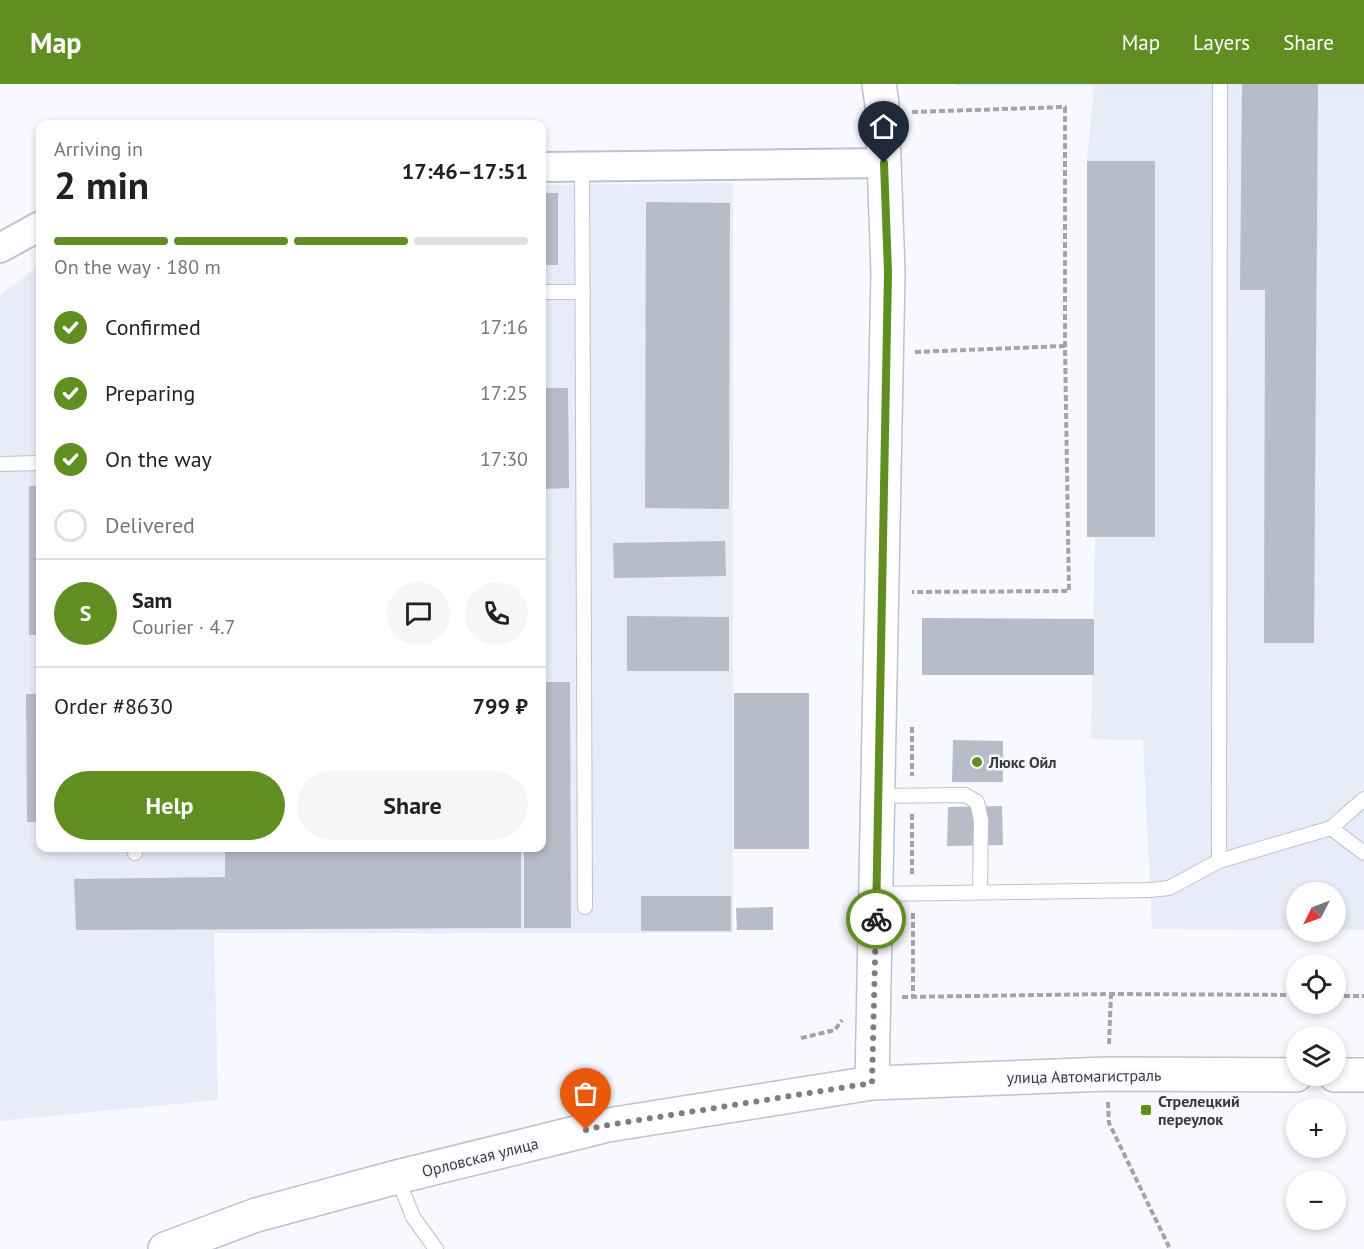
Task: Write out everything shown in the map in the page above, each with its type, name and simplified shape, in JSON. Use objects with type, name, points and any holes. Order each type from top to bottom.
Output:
[{"type":"main road","points":[[872,1083],[888,272],[882,104],[879,84]]},
{"type":"main road","name":"улица Автомагистраль","points":[[872,1083],[1107,1074],[1286,1075]]},
{"type":"main road","points":[[1346,1075],[1364,1075]]},
{"type":"main road","name":"Орловская улица","points":[[165,1249],[256,1215],[397,1177],[608,1125],[872,1083]]},
{"type":"street","points":[[546,167],[884,163]]},
{"type":"street","points":[[0,248],[36,228]]},
{"type":"lane","points":[[1219,861],[1220,84]]},
{"type":"lane","points":[[582,167],[585,907]]},
{"type":"lane","points":[[546,292],[583,292]]},
{"type":"lane","points":[[0,464],[36,463]]},
{"type":"lane","points":[[878,796],[965,795],[977,802],[981,820],[980,892]]},
{"type":"lane","points":[[876,894],[1169,888],[1219,861],[1331,828],[1364,799]]},
{"type":"lane","points":[[1331,828],[1364,853]]},
{"type":"lane","points":[[397,1177],[413,1217],[436,1249]]},
{"type":"path","points":[[911,112],[1065,107],[1065,346],[1069,591],[912,592]]},
{"type":"path","points":[[911,352],[1065,346]]},
{"type":"path","points":[[1111,994],[1107,1074],[1109,1124],[1170,1249]]},
{"type":"path","points":[[801,1038],[835,1030],[849,1011],[874,998],[1111,994],[1286,995]]},
{"type":"path","points":[[1346,996],[1364,996]]},
{"type":"shaded area","points":[[956,84],[1364,84],[1364,930],[1346,930],[1346,882],[1286,882],[1286,930],[1152,929],[1143,740],[1091,739],[1095,537],[1087,161],[1094,86],[956,86]]},
{"type":"shaded area","points":[[733,183],[733,933],[214,933],[218,1100],[0,1121],[0,296],[36,267],[36,852],[546,852],[546,185]]},
{"type":"building","points":[[1242,84],[1318,84],[1314,643],[1264,643],[1265,290],[1240,290]]},
{"type":"building","points":[[1087,161],[1155,161],[1155,537],[1087,537]]},
{"type":"building","points":[[546,193],[558,193],[558,265],[546,265]]},
{"type":"building","points":[[646,202],[730,203],[729,509],[645,508]]},
{"type":"building","points":[[546,388],[568,388],[569,488],[546,489]]},
{"type":"building","points":[[29,486],[36,486],[36,635],[29,635]]},
{"type":"building","points":[[725,541],[726,576],[614,578],[613,543]]},
{"type":"building","points":[[627,616],[729,617],[729,671],[627,671]]},
{"type":"building","points":[[922,618],[1094,619],[1094,675],[922,675]]},
{"type":"building","points":[[546,682],[570,682],[571,928],[524,928],[524,852],[546,852]]},
{"type":"building","points":[[734,693],[809,693],[809,849],[734,849]]},
{"type":"building","points":[[26,694],[36,694],[36,822],[27,822]]},
{"type":"building","points":[[953,740],[1003,741],[1003,782],[952,782]]},
{"type":"building","points":[[1002,806],[1003,845],[947,846],[948,807]]},
{"type":"building","points":[[225,852],[521,852],[521,928],[76,930],[74,879],[225,877]]},
{"type":"building","points":[[641,896],[731,896],[731,931],[641,931]]},
{"type":"building","points":[[773,907],[773,930],[737,930],[736,908]]},
{"type":"way so far","points":[[586,1130],[872,1083],[876,919]]},
{"type":"place","name":"Люкс Ойл","points":[[977,762]]},
{"type":"place","name":"Стрелецкий переулок","points":[[1146,1110]]},
{"type":"route","points":[[876,919],[888,272],[884,163]]}]
